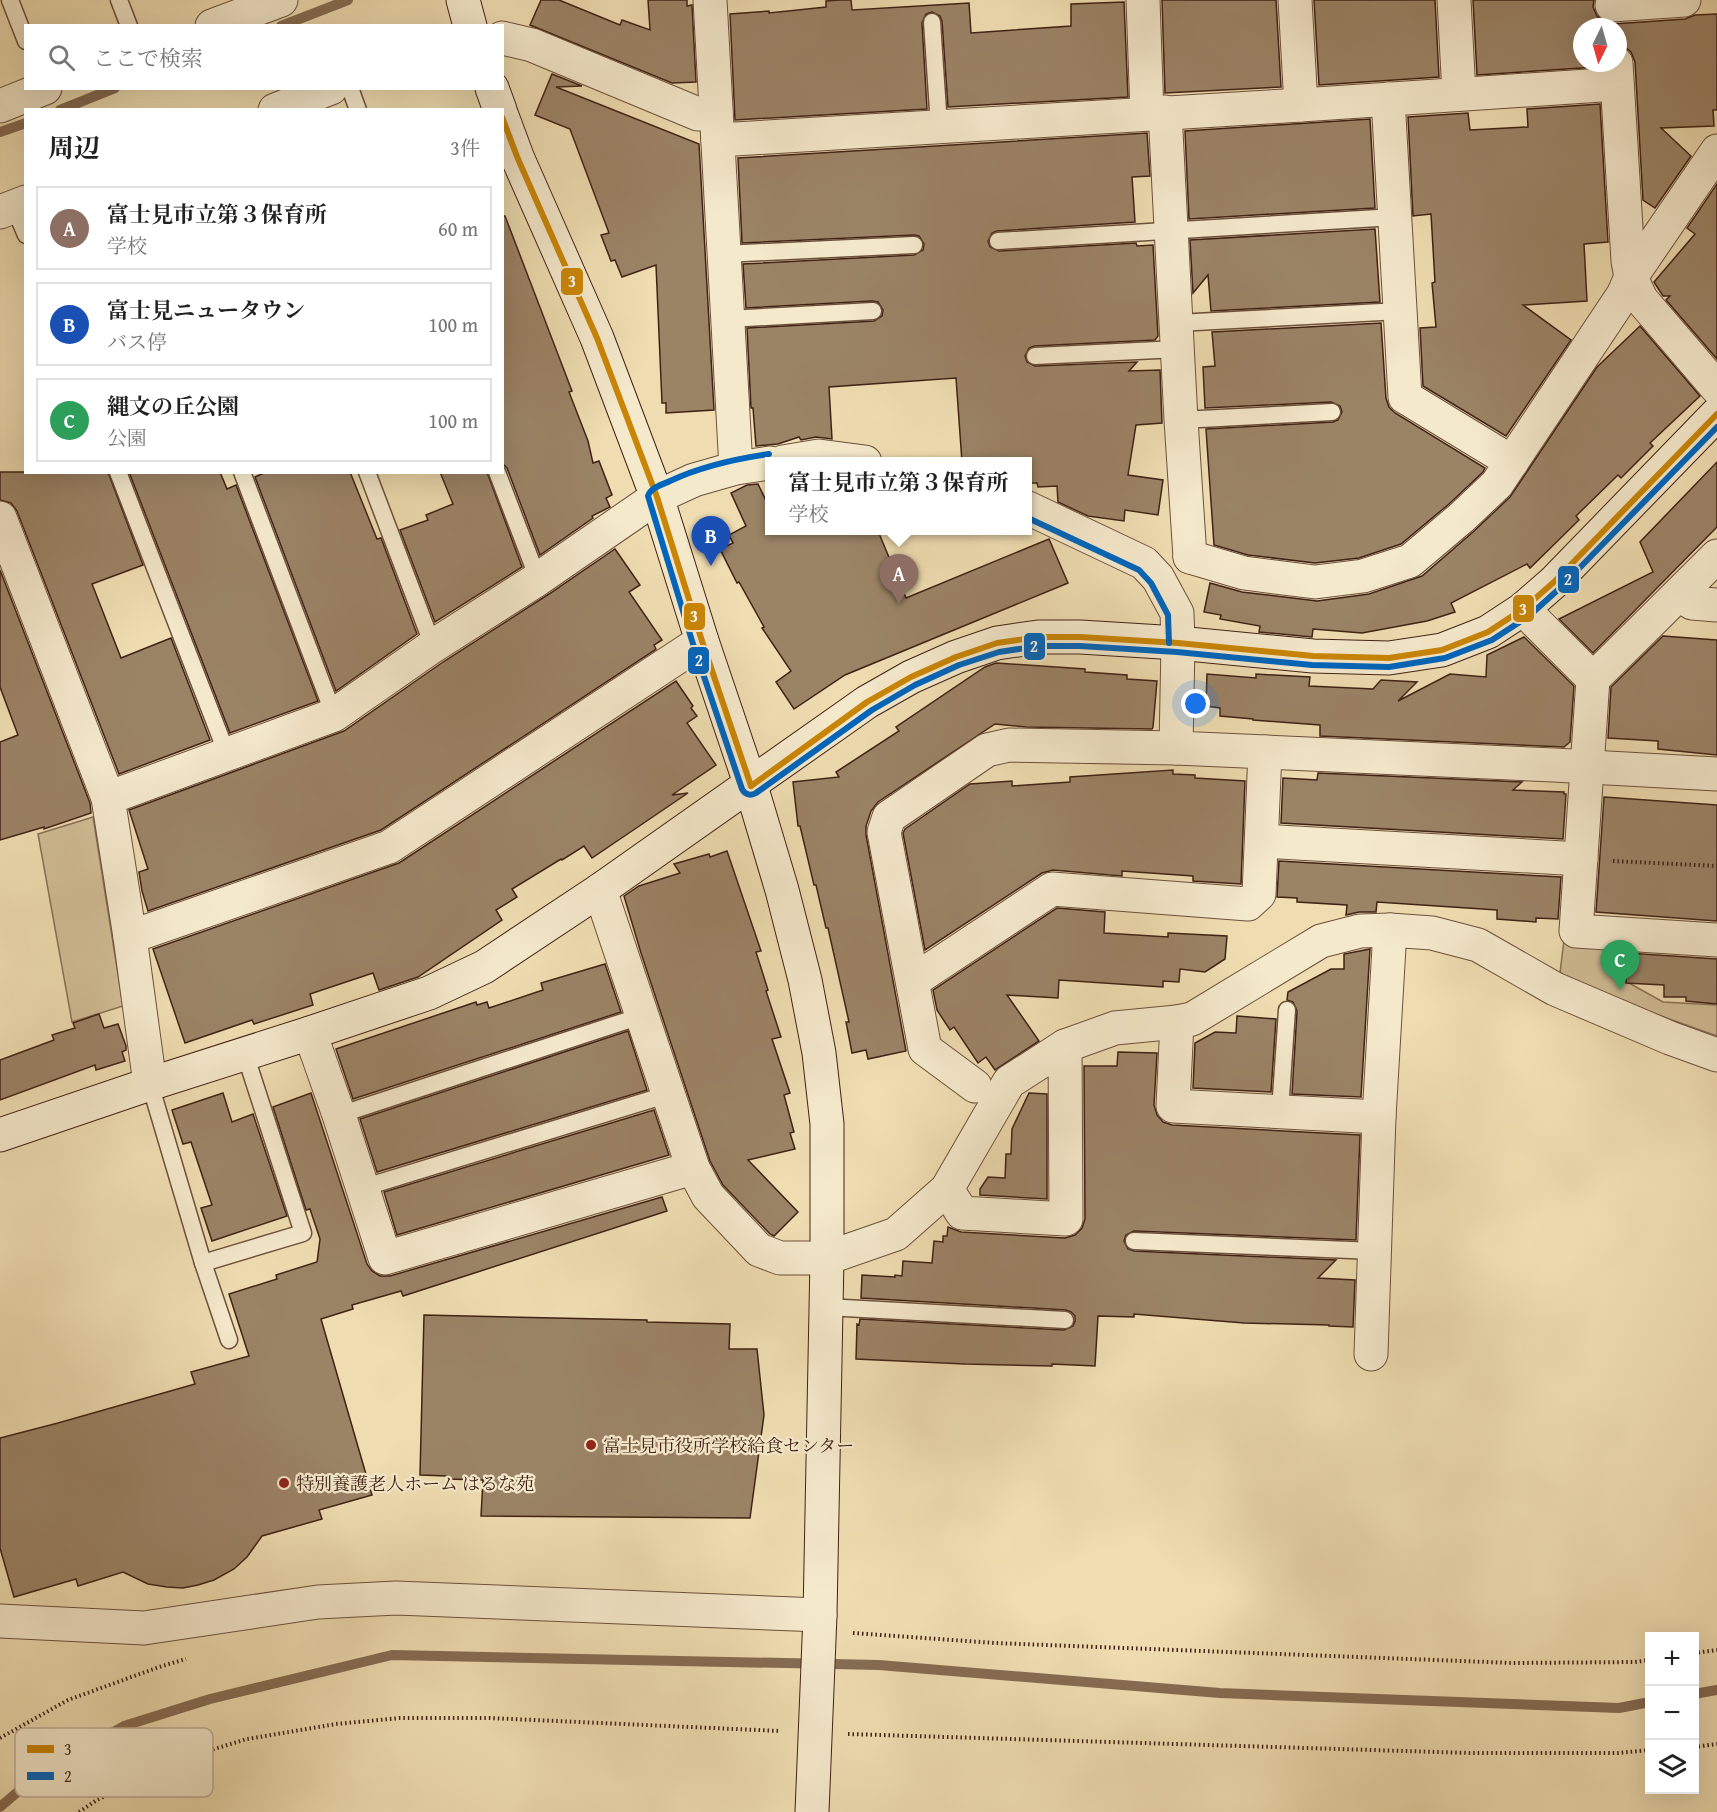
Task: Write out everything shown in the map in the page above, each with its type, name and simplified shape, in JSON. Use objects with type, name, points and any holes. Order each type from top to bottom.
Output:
[{"type":"street","points":[[228,14],[280,0]]},
{"type":"street","points":[[463,0],[469,24]]},
{"type":"street","points":[[710,0],[736,468]]},
{"type":"street","points":[[1143,0],[1171,229],[1190,557]]},
{"type":"street","points":[[1295,0],[1301,105]]},
{"type":"street","points":[[1454,0],[1459,94]]},
{"type":"street","points":[[1612,11],[1684,0]]},
{"type":"street","points":[[504,38],[532,45],[698,114],[717,127],[939,126],[1301,105],[1459,94],[1617,73],[1628,261],[1631,276],[1641,299],[1717,388]]},
{"type":"street","points":[[0,106],[41,90]]},
{"type":"street","points":[[280,108],[326,90]]},
{"type":"street","points":[[493,90],[499,108]]},
{"type":"street","points":[[1388,99],[1405,397],[1512,462]]},
{"type":"street","points":[[504,121],[518,159],[597,338],[657,497],[751,786],[782,890],[805,980],[819,1053],[827,1124],[827,1258],[819,1627],[812,1812]]},
{"type":"street","points":[[1158,578],[1190,557],[1244,573],[1315,582],[1363,576],[1410,561],[1497,484],[1623,295],[1631,276],[1717,151]]},
{"type":"street","points":[[0,1135],[429,993],[484,967],[751,786],[867,702],[910,677],[956,657],[997,643],[1048,637],[1080,637],[1178,643],[1313,656],[1389,658],[1442,650],[1488,632],[1523,609],[1554,582],[1717,414]]},
{"type":"street","points":[[108,798],[334,715],[433,646],[538,579],[657,497],[694,480],[736,468],[765,464]]},
{"type":"street","points":[[1032,510],[1144,563],[1158,578],[1177,613],[1176,748]]},
{"type":"street","points":[[0,518],[108,798],[150,1084]]},
{"type":"street","points":[[1717,556],[1593,679],[1576,931],[1717,940]]},
{"type":"street","points":[[1680,593],[1692,603],[1717,605]]},
{"type":"street","points":[[1523,609],[1593,679]]},
{"type":"street","points":[[130,938],[389,847],[702,641]]},
{"type":"street","points":[[975,1086],[925,1048],[884,832],[889,817],[987,750],[1010,745],[1176,748],[1717,774]]},
{"type":"street","points":[[913,981],[1052,889],[1248,904],[1259,894],[1265,752]]},
{"type":"street","points":[[1262,841],[1581,859]]},
{"type":"street","points":[[600,890],[693,1168],[708,1196],[759,1250],[780,1258],[827,1258],[896,1234],[947,1188],[1009,1082],[1065,1046],[1115,1028],[1192,1019],[1321,941],[1360,931],[1390,930],[1432,933],[1478,945],[1554,989],[1670,1038],[1717,1055]]},
{"type":"street","points":[[1371,1354],[1379,1117],[1390,930]]},
{"type":"street","points":[[1178,1022],[1173,1106],[1379,1117]]},
{"type":"street","points":[[310,1034],[339,1114],[385,1258],[693,1168]]},
{"type":"street","points":[[947,1188],[962,1213],[1066,1219],[1065,1046]]},
{"type":"street","points":[[0,1622],[144,1628],[318,1602],[396,1598],[819,1627]]},
{"type":"lane","points":[[10,0],[24,36]]},
{"type":"lane","points":[[119,0],[128,24]]},
{"type":"lane","points":[[932,22],[939,126]]},
{"type":"lane","points":[[351,90],[357,108]]},
{"type":"lane","points":[[998,241],[1395,216]]},
{"type":"lane","points":[[724,254],[914,245]]},
{"type":"lane","points":[[1035,356],[1177,336],[1400,310]]},
{"type":"lane","points":[[728,319],[873,311]]},
{"type":"lane","points":[[1181,420],[1332,412]]},
{"type":"lane","points":[[119,474],[227,754]]},
{"type":"lane","points":[[243,474],[334,715]]},
{"type":"lane","points":[[368,474],[433,646]]},
{"type":"lane","points":[[498,474],[538,579]]},
{"type":"lane","points":[[1280,1111],[1287,1010]]},
{"type":"lane","points":[[339,1114],[641,1016]]},
{"type":"lane","points":[[203,1263],[303,1233],[245,1054]]},
{"type":"lane","points":[[150,1084],[203,1263],[229,1340]]},
{"type":"lane","points":[[362,1188],[669,1094]]},
{"type":"lane","points":[[1134,1241],[1375,1251]]},
{"type":"lane","points":[[826,1307],[1065,1320]]},
{"type":"path","points":[[1581,859],[1717,866]]},
{"type":"path","points":[[1699,1652],[1717,1650]]},
{"type":"path","points":[[213,1749],[246,1739],[336,1724],[400,1718],[489,1718],[1470,1754],[1618,1753],[1645,1750]]},
{"type":"path","points":[[1699,1746],[1717,1743]]},
{"type":"path","points":[[79,1812],[103,1797]]},
{"type":"shaded area","points":[[93,817],[123,1006],[72,1022],[38,834]]},
{"type":"shaded area","points":[[1564,940],[1621,946],[1620,978],[1663,1002],[1717,1005],[1717,1036],[1647,1011],[1560,973]]},
{"type":"building","points":[[541,0],[559,0],[620,25],[622,20],[650,30],[648,0],[687,0],[687,6],[692,5],[696,82],[672,83],[530,25]]},
{"type":"building","points":[[851,0],[852,10],[969,3],[971,33],[1071,26],[1071,4],[1124,2],[1128,97],[948,107],[942,21],[940,16],[932,12],[926,14],[922,23],[927,109],[735,120],[730,14],[769,11],[769,13],[826,7],[826,1]]},
{"type":"building","points":[[1162,0],[1276,0],[1281,87],[1165,93]]},
{"type":"building","points":[[1314,0],[1435,0],[1439,77],[1319,85]]},
{"type":"building","points":[[1473,0],[1594,0],[1593,7],[1599,18],[1573,18],[1573,69],[1477,75]]},
{"type":"building","points":[[1717,14],[1717,110],[1713,110],[1714,126],[1661,128],[1691,156],[1655,208],[1643,200],[1635,62],[1627,49],[1627,23]]},
{"type":"building","points":[[552,74],[582,86],[556,87],[699,144],[714,410],[666,413],[666,403],[662,403],[656,265],[622,277],[615,260],[611,261],[601,235],[609,233],[570,129],[535,115]]},
{"type":"building","points":[[1600,104],[1608,242],[1584,244],[1587,301],[1523,305],[1571,340],[1506,436],[1423,386],[1420,328],[1436,327],[1432,283],[1435,282],[1431,214],[1413,216],[1408,117],[1468,113],[1470,130],[1528,127],[1527,109]]},
{"type":"building","points":[[1370,119],[1375,208],[1189,219],[1185,131]]},
{"type":"building","points":[[1147,133],[1150,176],[1132,177],[1135,222],[997,231],[992,233],[988,241],[990,247],[999,251],[1136,243],[1137,246],[1153,245],[1158,336],[1155,340],[1034,346],[1029,348],[1025,356],[1027,362],[1035,366],[1137,362],[1129,371],[1160,370],[1162,423],[1136,425],[1128,475],[1163,480],[1158,515],[1125,510],[1124,521],[1088,516],[1058,502],[1057,486],[1038,487],[1037,483],[1032,483],[1032,457],[962,457],[956,378],[829,387],[832,439],[816,437],[801,440],[799,437],[778,444],[756,446],[753,408],[751,408],[747,328],[874,321],[882,316],[883,310],[878,302],[872,301],[746,308],[743,264],[914,255],[923,250],[924,244],[919,236],[914,235],[742,243],[738,158]]},
{"type":"building","points":[[1717,184],[1717,359],[1666,300],[1670,296],[1663,296],[1654,282],[1695,234],[1687,228]]},
{"type":"building","points":[[504,216],[572,391],[569,392],[588,441],[593,463],[599,461],[612,495],[606,498],[610,507],[592,516],[593,518],[540,555],[504,465]]},
{"type":"building","points":[[1375,229],[1380,302],[1211,311],[1208,275],[1193,293],[1190,240]]},
{"type":"building","points":[[1381,323],[1386,398],[1389,407],[1395,413],[1485,468],[1483,472],[1401,544],[1359,558],[1315,563],[1248,555],[1214,545],[1206,429],[1333,422],[1338,420],[1342,412],[1340,406],[1331,402],[1205,408],[1203,367],[1215,366],[1212,332]]},
{"type":"building","points":[[1640,326],[1700,396],[1650,443],[1653,446],[1621,478],[1618,475],[1576,516],[1579,520],[1530,568],[1527,564],[1451,603],[1455,612],[1427,621],[1362,633],[1313,629],[1312,637],[1259,632],[1260,626],[1220,619],[1221,615],[1204,612],[1210,583],[1242,592],[1317,601],[1369,594],[1422,576],[1510,497],[1597,367]]},
{"type":"building","points":[[1717,462],[1717,527],[1593,653],[1559,619],[1653,572],[1640,542]]},
{"type":"building","points":[[0,472],[109,474],[143,565],[92,584],[121,658],[171,638],[210,740],[119,774],[17,511],[11,503],[0,500]]},
{"type":"building","points":[[130,474],[221,474],[227,489],[236,485],[318,701],[230,733]]},
{"type":"building","points":[[262,474],[351,474],[377,539],[381,538],[417,634],[336,691],[255,477]]},
{"type":"building","points":[[441,474],[488,474],[522,567],[435,622],[400,530],[428,520],[426,515],[453,504]]},
{"type":"building","points":[[758,484],[765,499],[765,535],[880,535],[906,598],[1049,539],[1068,583],[845,675],[794,709],[776,682],[791,671],[762,628],[764,627],[739,582],[737,583],[720,549],[733,543],[729,535],[746,526],[731,493],[747,485]]},
{"type":"building","points":[[615,549],[640,585],[629,592],[662,640],[654,645],[655,650],[381,830],[148,911],[139,872],[148,869],[129,810],[344,731],[443,662]]},
{"type":"building","points":[[0,570],[90,803],[91,813],[44,829],[44,827],[0,840],[0,742],[18,735],[0,687]]},
{"type":"building","points":[[1663,636],[1717,640],[1717,755],[1658,749],[1658,741],[1608,738],[1611,687]]},
{"type":"building","points":[[1524,637],[1574,686],[1570,742],[1564,747],[1320,736],[1320,725],[1220,716],[1220,708],[1206,706],[1207,674],[1256,678],[1256,674],[1310,677],[1309,686],[1373,689],[1381,680],[1417,682],[1398,701],[1450,674],[1486,677],[1487,655]]},
{"type":"building","points":[[996,663],[1085,669],[1085,672],[1127,675],[1127,679],[1157,681],[1153,727],[1152,729],[1026,727],[995,724],[878,802],[871,811],[866,826],[866,835],[906,1051],[868,1059],[866,1050],[852,1053],[846,1022],[849,1022],[828,928],[826,928],[816,885],[814,885],[800,826],[798,826],[793,782],[839,777],[836,772],[899,731],[896,727],[985,667]]},
{"type":"building","points":[[676,681],[697,716],[687,723],[716,765],[672,795],[688,793],[592,858],[584,846],[512,889],[517,897],[496,910],[502,920],[418,977],[379,990],[373,973],[310,994],[313,1005],[254,1024],[252,1020],[185,1043],[153,949],[399,863]]},
{"type":"building","points":[[1173,770],[1173,774],[1195,775],[1195,778],[1245,781],[1241,884],[1193,881],[1193,876],[1122,871],[1122,876],[1053,870],[1042,873],[925,950],[903,833],[905,829],[970,784],[1012,781],[1012,786],[1070,782],[1070,777]]},
{"type":"building","points":[[1318,773],[1522,782],[1513,790],[1564,792],[1566,794],[1563,839],[1281,823],[1283,778],[1317,780]]},
{"type":"building","points":[[1604,797],[1717,805],[1717,921],[1596,912]]},
{"type":"building","points":[[727,851],[761,951],[756,952],[781,1037],[772,1039],[790,1093],[784,1095],[794,1132],[790,1133],[795,1149],[748,1160],[798,1212],[774,1236],[723,1185],[710,1161],[624,896],[639,886],[680,873],[674,864]]},
{"type":"building","points":[[1279,861],[1561,877],[1558,919],[1536,918],[1536,922],[1497,919],[1497,910],[1377,902],[1376,912],[1346,915],[1347,905],[1297,902],[1297,898],[1277,897]]},
{"type":"building","points":[[1057,908],[1105,912],[1104,933],[1168,937],[1168,933],[1227,936],[1225,959],[1205,972],[1180,969],[1179,982],[1163,981],[1163,987],[1059,980],[1058,998],[1007,995],[1039,1041],[995,1070],[986,1057],[978,1063],[954,1027],[950,1030],[937,1010],[933,990]]},
{"type":"building","points":[[1370,949],[1361,1097],[1292,1094],[1297,1011],[1293,1002],[1287,1000],[1288,992],[1331,969],[1344,969],[1344,954]]},
{"type":"building","points":[[1627,953],[1717,959],[1717,1004],[1686,1001],[1686,997],[1664,997],[1664,985],[1626,983]]},
{"type":"building","points":[[605,964],[621,1012],[353,1099],[336,1049],[476,1002],[477,1005],[487,1002],[489,1008],[543,990],[541,983]]},
{"type":"building","points":[[99,1014],[104,1028],[118,1024],[126,1046],[126,1050],[122,1052],[125,1061],[96,1070],[95,1065],[0,1100],[0,1060],[54,1040],[52,1035],[75,1028],[73,1023]]},
{"type":"building","points":[[1237,1016],[1276,1019],[1271,1092],[1193,1088],[1195,1043],[1215,1032],[1236,1033]]},
{"type":"building","points":[[628,1031],[647,1090],[377,1172],[360,1119]]},
{"type":"building","points":[[1118,1052],[1157,1053],[1154,1105],[1157,1115],[1163,1122],[1172,1125],[1360,1135],[1356,1240],[1134,1231],[1126,1235],[1124,1241],[1128,1249],[1134,1251],[1336,1260],[1318,1278],[1355,1280],[1353,1327],[1244,1323],[1134,1314],[1134,1317],[1098,1316],[1095,1366],[965,1364],[856,1359],[857,1324],[859,1325],[860,1319],[1064,1330],[1073,1326],[1075,1316],[1066,1310],[861,1298],[862,1275],[902,1276],[903,1261],[932,1263],[934,1241],[943,1242],[943,1236],[947,1236],[948,1227],[961,1232],[1065,1238],[1075,1235],[1082,1228],[1085,1219],[1084,1066],[1117,1066]]},
{"type":"building","points":[[223,1093],[232,1122],[253,1114],[287,1216],[212,1241],[201,1208],[212,1205],[191,1142],[183,1144],[172,1110]]},
{"type":"building","name":"特別養護老人ホーム はるな苑","points":[[311,1093],[367,1264],[380,1276],[390,1276],[662,1197],[667,1211],[403,1296],[401,1291],[352,1305],[353,1309],[321,1319],[372,1495],[319,1510],[322,1519],[262,1536],[247,1557],[234,1569],[214,1580],[198,1585],[183,1588],[148,1584],[123,1572],[78,1586],[76,1579],[14,1597],[0,1548],[0,1438],[195,1384],[191,1372],[249,1356],[229,1294],[277,1279],[276,1275],[317,1262],[320,1239],[310,1209],[306,1210],[273,1107]]},
{"type":"building","points":[[1029,1093],[1047,1094],[1047,1199],[980,1195],[980,1189],[988,1177],[1005,1178],[1006,1154],[1011,1154],[1012,1129]]},
{"type":"building","points":[[654,1110],[669,1155],[397,1235],[384,1192]]},
{"type":"building","name":"富士見市役所学校給食センター","points":[[424,1315],[730,1324],[729,1349],[757,1349],[764,1415],[750,1518],[481,1516],[483,1480],[447,1479],[447,1476],[420,1475]]},
{"type":"waterway","points":[[286,24],[348,0]]},
{"type":"waterway","points":[[65,108],[110,90]]},
{"type":"waterway","points":[[0,132],[24,124]]},
{"type":"waterway","points":[[120,1728],[210,1699],[392,1655],[879,1665],[1220,1693],[1619,1708],[1645,1703]]},
{"type":"waterway","points":[[1699,1693],[1717,1690]]},
{"type":"waterway","points":[[0,1807],[15,1794]]},
{"type":"transit line","name":"3","points":[[504,122],[597,338],[657,497],[751,786]]},
{"type":"transit line","name":"3","points":[[751,786],[867,702],[911,677],[956,657],[997,643],[1038,637],[1080,637],[1178,643],[1313,656],[1389,658],[1442,650],[1488,632],[1523,609],[1554,582],[1717,414]]},
{"type":"transit line","name":"2","points":[[769,454],[694,471],[657,487],[648,496],[693,644],[742,789],[750,795],[872,710],[915,685],[959,665],[999,652],[1039,646],[1080,646],[1177,652],[1312,665],[1389,667],[1445,658],[1492,640],[1529,616],[1560,588],[1717,427]]},
{"type":"transit line","name":"2","points":[[1032,520],[1139,570],[1151,583],[1168,615],[1169,643]]},
{"type":"place","name":"富士見ニュータウン","points":[[711,566]]},
{"type":"place","name":"富士見市立第３保育所","points":[[899,604]]},
{"type":"place","name":"縄文の丘公園","points":[[1620,990]]},
{"type":"place","name":"富士見市役所学校給食センター","points":[[591,1445]]},
{"type":"place","name":"特別養護老人ホーム はるな苑","points":[[284,1483]]}]
